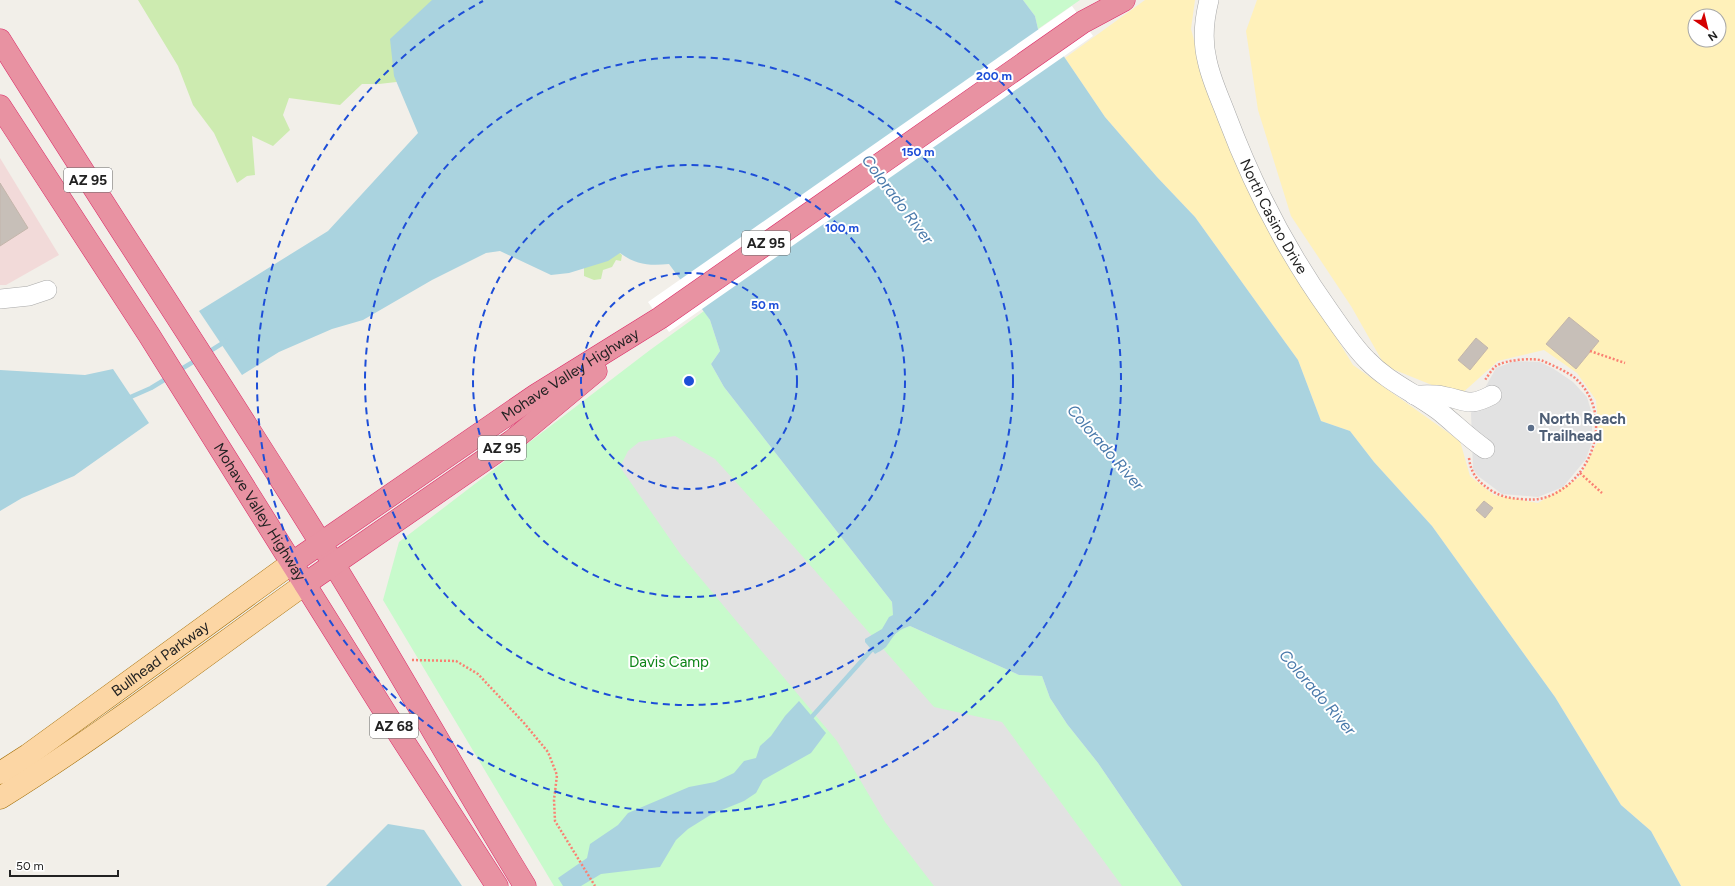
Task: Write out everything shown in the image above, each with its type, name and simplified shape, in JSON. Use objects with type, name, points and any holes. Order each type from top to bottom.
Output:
[{"type":"highway","points":[[1083,22],[1106,0]]},
{"type":"highway","points":[[1083,22],[1124,0]]},
{"type":"highway","name":"Mohave Valley Highway","points":[[321,543],[536,394],[660,318],[1083,22]]},
{"type":"highway","name":"AZ 95","points":[[0,40],[80,169],[321,543]]},
{"type":"highway","name":"Mohave Valley Highway","points":[[0,106],[149,335],[305,584],[512,441],[660,318]]},
{"type":"highway","name":"Bullhead Parkway","points":[[292,563],[321,543]]},
{"type":"highway","name":"AZ 68","points":[[321,543],[525,886]]},
{"type":"highway","name":"AZ 68","points":[[305,584],[497,886]]},
{"type":"main road","name":"Bullhead Parkway","points":[[0,773],[28,755],[292,563]]},
{"type":"main road","name":"Bullhead Parkway","points":[[0,798],[62,758],[151,696],[305,584]]},
{"type":"street","name":"North Casino Drive","points":[[1209,0],[1206,15],[1204,45],[1210,74],[1243,158],[1275,224],[1312,288],[1355,347],[1382,374],[1439,411],[1468,437],[1486,449]]},
{"type":"street","points":[[0,300],[29,296],[47,290]]},
{"type":"street","name":"North Casino Drive","points":[[1414,394],[1443,396],[1467,403],[1475,402],[1492,395]]},
{"type":"path","points":[[1590,351],[1625,363]]},
{"type":"path","points":[[1468,437],[1470,469],[1474,476],[1482,484],[1501,496],[1511,499],[1531,500],[1547,497],[1560,491],[1580,473],[1594,445],[1596,425],[1590,396],[1574,378],[1539,359],[1508,362],[1496,366],[1484,382],[1475,402]]},
{"type":"path","points":[[1580,473],[1602,493]]},
{"type":"path","points":[[411,660],[456,661],[478,674],[524,723],[548,752],[557,775],[554,800],[554,821],[595,886]]},
{"type":"shaded area","points":[[0,158],[59,255],[6,285],[0,285]]},
{"type":"shaded area","name":"North Reach Trailhead","points":[[1515,361],[1540,362],[1554,369],[1573,382],[1587,397],[1592,414],[1592,442],[1586,459],[1563,487],[1538,497],[1502,494],[1478,476],[1473,469],[1471,413],[1496,368]]},
{"type":"shaded area","points":[[675,436],[715,459],[782,533],[934,707],[1002,722],[1122,886],[934,886],[885,822],[837,741],[681,555],[620,467],[628,451],[639,442]]},
{"type":"green space","points":[[138,0],[449,0],[616,250],[622,255],[621,261],[616,260],[612,267],[603,270],[601,279],[594,280],[584,276],[584,268],[405,81],[362,84],[340,105],[289,98],[283,115],[290,130],[273,146],[252,136],[255,175],[247,176],[237,183],[214,133],[193,105],[178,66]]},
{"type":"green space","points":[[1023,0],[1080,0],[1038,29],[1035,16]]},
{"type":"green space","name":"Davis Camp","points":[[704,311],[710,320],[720,351],[711,364],[724,387],[892,602],[895,635],[899,630],[910,626],[1019,675],[1042,676],[1050,698],[1067,724],[1098,763],[1182,886],[554,886],[383,600],[399,542],[650,350]]},
{"type":"sand","points":[[1145,0],[1195,0],[1191,29],[1211,103],[1269,228],[1353,365],[1460,441],[1470,476],[1494,495],[1538,503],[1580,477],[1599,439],[1596,400],[1577,373],[1544,350],[1498,361],[1459,396],[1385,366],[1351,306],[1291,216],[1258,110],[1246,31],[1257,0],[1735,0],[1735,886],[1681,886],[1651,831],[1621,805],[1555,697],[1432,526],[1374,462],[1350,431],[1321,421],[1298,360],[1195,217],[1157,177],[1105,117],[1065,58]]},
{"type":"water","name":"Colorado River","points":[[432,0],[1023,0],[1035,16],[1038,29],[1053,42],[1105,117],[1157,177],[1195,217],[1298,360],[1321,421],[1350,431],[1374,462],[1432,526],[1555,697],[1621,805],[1651,831],[1681,886],[1182,886],[1098,763],[1067,724],[1050,698],[1042,676],[1019,675],[910,626],[898,632],[886,647],[875,654],[865,642],[865,639],[882,629],[889,617],[893,615],[892,602],[724,387],[711,364],[720,351],[710,320],[669,264],[643,264],[620,253],[608,261],[569,273],[551,275],[500,251],[486,253],[432,280],[363,320],[332,329],[279,352],[242,375],[199,311],[328,231],[418,133],[394,76],[390,39]]},
{"type":"water","points":[[113,369],[149,423],[74,476],[22,498],[0,511],[0,370],[85,375]]},
{"type":"water","points":[[799,701],[826,733],[811,753],[763,780],[756,793],[744,801],[712,814],[688,829],[676,840],[660,867],[601,874],[581,886],[563,886],[558,878],[587,858],[590,844],[618,825],[628,813],[689,787],[715,782],[734,773],[744,761],[756,758],[760,746],[771,736],[785,716]]},
{"type":"water","points":[[388,824],[424,830],[462,886],[326,886]]},
{"type":"pier","points":[[1072,6],[1093,36],[669,332],[648,302]]},
{"type":"building","points":[[0,183],[28,228],[0,246]]},
{"type":"building","points":[[1569,317],[1599,341],[1576,369],[1546,344]]},
{"type":"building","points":[[1476,338],[1488,348],[1470,370],[1458,360]]},
{"type":"building","points":[[1484,501],[1493,508],[1485,518],[1476,510]]},
{"type":"waterway","points":[[207,353],[226,341]]},
{"type":"waterway","points":[[178,371],[198,359]]},
{"type":"waterway","points":[[126,399],[151,388],[169,377]]},
{"type":"waterway","points":[[809,720],[874,647]]},
{"type":"place","name":"North Reach Trailhead","points":[[1531,428]]}]
